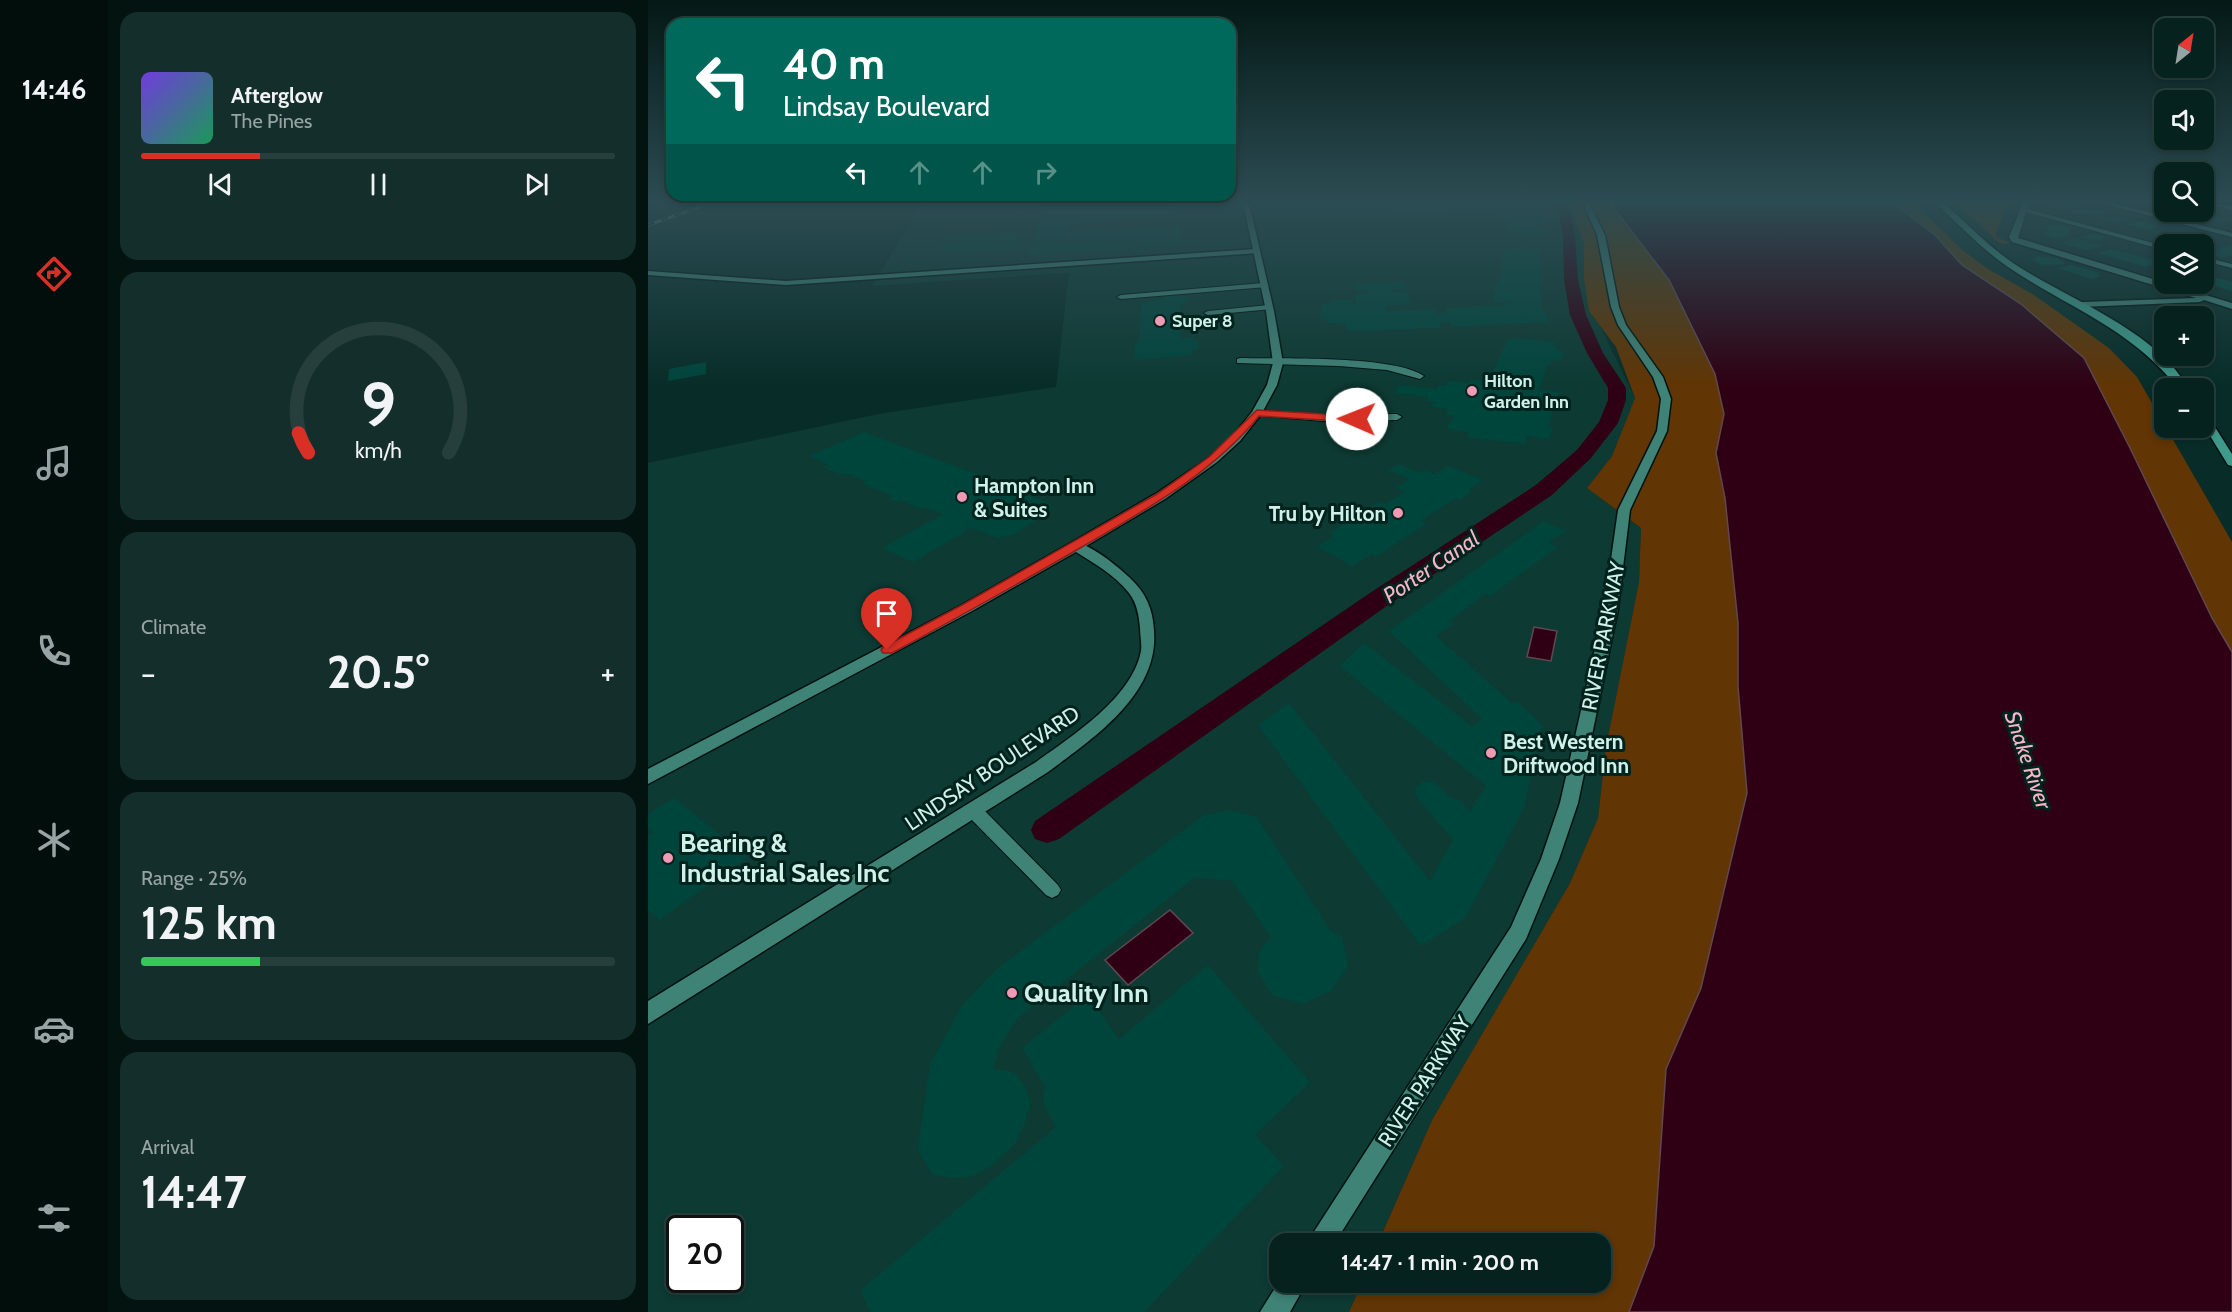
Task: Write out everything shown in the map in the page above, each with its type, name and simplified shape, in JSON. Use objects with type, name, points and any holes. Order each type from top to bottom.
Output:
[{"type":"main road","points":[[2010,264],[2120,328],[2152,353],[2175,378]]},
{"type":"main road","points":[[2214,434],[2232,463]]},
{"type":"street","points":[[648,273],[786,283],[1053,264]]},
{"type":"street","points":[[648,777],[967,608],[1161,496],[1213,460],[1236,439],[1257,413],[1272,385],[1278,363],[1259,264]]},
{"type":"street","name":"RIVER PARKWAY","points":[[1326,1233],[1519,933],[1550,859],[1569,803],[1611,609],[1624,510],[1662,431],[1666,399],[1658,377],[1622,325],[1615,307],[1607,264]]},
{"type":"street","points":[[2095,264],[2232,306]]},
{"type":"street","points":[[2083,305],[2212,300]]},
{"type":"street","name":"LINDSAY BOULEVARD","points":[[648,1013],[973,810],[1083,737],[1111,711],[1137,678],[1148,651],[1145,613],[1136,591],[1119,575],[1076,546]]},
{"type":"street","points":[[1274,1312],[1287,1293]]},
{"type":"lane","points":[[1121,297],[1264,285]]},
{"type":"lane","points":[[1208,313],[1269,308]]},
{"type":"lane","points":[[1240,361],[1339,363],[1387,367],[1420,376]]},
{"type":"lane","points":[[1257,413],[1323,418],[1397,417]]},
{"type":"lane","points":[[973,810],[1052,890]]},
{"type":"shaded area","points":[[885,264],[1584,264],[1589,311],[1600,326],[1635,398],[1612,456],[1587,488],[1641,528],[1639,582],[1606,747],[1598,818],[1570,883],[1432,1120],[1382,1233],[1269,1233],[1269,1293],[1358,1293],[1349,1312],[648,1312],[648,463],[878,414],[1056,387],[1069,273],[872,286]]},
{"type":"shaded area","points":[[1584,264],[1657,264],[1669,280],[1715,374],[1724,414],[1716,453],[1725,498],[1738,623],[1738,686],[1747,793],[1701,988],[1666,1069],[1654,1246],[1629,1312],[1349,1312],[1358,1293],[1611,1293],[1611,1233],[1382,1233],[1432,1120],[1570,883],[1598,818],[1606,747],[1639,582],[1641,528],[1587,488],[1612,456],[1635,398],[1616,347],[1589,311]]},
{"type":"shaded area","points":[[1961,264],[1982,264],[2034,295],[2109,348],[2137,377],[2154,407],[2154,438],[2172,438],[2232,542],[2232,652],[2021,304]]},
{"type":"water","name":"Snake River","points":[[1657,264],[1961,264],[2021,304],[2084,358],[2212,618],[2232,652],[2232,1312],[1629,1312],[1654,1246],[1666,1069],[1701,988],[1747,793],[1738,686],[1738,623],[1725,498],[1716,453],[1724,414],[1715,374],[1669,280]]},
{"type":"water","points":[[1534,627],[1557,631],[1551,661],[1527,657]]},
{"type":"water","points":[[1170,910],[1193,933],[1128,985],[1105,960]]},
{"type":"building","points":[[1501,264],[1540,264],[1541,305],[1550,322],[1451,327],[1449,322],[1439,322],[1442,328],[1360,331],[1346,330],[1345,324],[1327,323],[1326,319],[1320,320],[1321,305],[1333,302],[1332,300],[1353,300],[1353,304],[1356,304],[1355,295],[1371,292],[1370,290],[1356,291],[1354,284],[1405,282],[1406,289],[1390,289],[1391,292],[1408,293],[1410,304],[1386,306],[1387,311],[1436,309],[1438,314],[1447,313],[1446,308],[1509,305],[1510,302],[1493,302],[1494,284],[1500,284]]},
{"type":"building","points":[[2136,264],[2154,264],[2146,267]]},
{"type":"building","points":[[2071,265],[2100,273],[2097,274],[2102,276],[2091,279],[2058,268]]},
{"type":"building","points":[[2214,277],[2232,282],[2232,291],[2214,286]]},
{"type":"building","name":"Super 8","points":[[1182,293],[1182,297],[1188,297],[1188,303],[1180,304],[1181,338],[1194,337],[1195,341],[1198,340],[1198,350],[1192,351],[1192,355],[1134,360],[1135,343],[1139,343],[1141,303],[1165,299],[1165,294]]},
{"type":"building","name":"Hilton Garden Inn","points":[[1511,338],[1555,342],[1554,345],[1557,345],[1555,349],[1564,355],[1561,360],[1552,361],[1551,366],[1547,365],[1539,390],[1559,392],[1557,398],[1552,398],[1554,406],[1548,427],[1553,427],[1549,439],[1527,436],[1525,444],[1466,437],[1468,432],[1447,429],[1454,415],[1446,415],[1448,409],[1431,407],[1434,402],[1426,401],[1428,397],[1394,393],[1399,385],[1436,389],[1438,385],[1446,386],[1448,381],[1469,383],[1471,380],[1489,381],[1507,341]]},
{"type":"building","points":[[706,362],[706,374],[668,381],[669,369]]},
{"type":"building","name":"Hampton Inn & Suites","points":[[864,432],[1030,494],[1028,495],[1052,504],[1051,511],[1013,535],[997,538],[972,528],[913,562],[882,548],[943,514],[925,507],[921,509],[900,500],[896,502],[888,499],[893,496],[861,483],[865,481],[848,474],[844,476],[823,467],[829,465],[809,456]]},
{"type":"building","name":"Tru by Hilton","points":[[1398,464],[1420,473],[1425,470],[1435,474],[1448,466],[1483,480],[1469,490],[1473,491],[1460,500],[1456,498],[1421,521],[1426,524],[1376,557],[1371,554],[1353,566],[1317,547],[1334,536],[1329,533],[1380,502],[1385,504],[1405,492],[1396,488],[1409,479],[1388,470]]},
{"type":"building","name":"Best Western Driftwood Inn","points":[[1544,521],[1566,531],[1548,543],[1558,547],[1490,596],[1485,594],[1450,621],[1454,624],[1436,636],[1513,704],[1517,701],[1542,724],[1524,808],[1465,918],[1421,946],[1258,725],[1289,703],[1430,881],[1453,840],[1417,798],[1415,788],[1424,781],[1434,782],[1453,799],[1457,798],[1470,811],[1486,786],[1340,666],[1364,643],[1472,726],[1482,719],[1389,631]]},
{"type":"building","points":[[674,798],[748,857],[659,920],[648,910],[648,835],[653,832],[648,828],[648,814]]},
{"type":"building","name":"Quality Inn","points":[[1232,810],[1257,817],[1330,930],[1342,937],[1348,966],[1332,990],[1303,1004],[1272,995],[1258,972],[1259,952],[1271,937],[1232,881],[1195,877],[1017,1019],[1000,1046],[993,1069],[1014,1072],[1025,1086],[1031,1102],[1025,1123],[1014,1145],[990,1167],[971,1177],[950,1178],[932,1174],[918,1150],[930,1064],[964,1003],[999,967],[1204,815]]},
{"type":"building","points":[[1208,965],[1310,1082],[1255,1135],[1284,1166],[1144,1312],[870,1312],[861,1290],[1056,1127],[1043,1103],[1045,1086],[1022,1048],[1088,995],[1119,1039]]},
{"type":"waterway","name":"Porter Canal","points":[[1047,830],[1379,599],[1544,490],[1584,454],[1608,423],[1617,400],[1617,388],[1595,353],[1578,315],[1570,264]]},
{"type":"place","name":"Super 8","points":[[1160,321]]},
{"type":"place","name":"Hilton Garden Inn","points":[[1472,391]]},
{"type":"place","name":"Hampton Inn & Suites","points":[[962,497]]},
{"type":"place","name":"Tru by Hilton","points":[[1398,513]]},
{"type":"place","name":"Best Western Driftwood Inn","points":[[1491,753]]},
{"type":"place","name":"Bearing & Industrial Sales Inc","points":[[668,858]]},
{"type":"place","name":"Quality Inn","points":[[1012,993]]},
{"type":"route","points":[[887,650],[967,608],[1161,496],[1213,460],[1236,439],[1257,413],[1357,419]]}]
